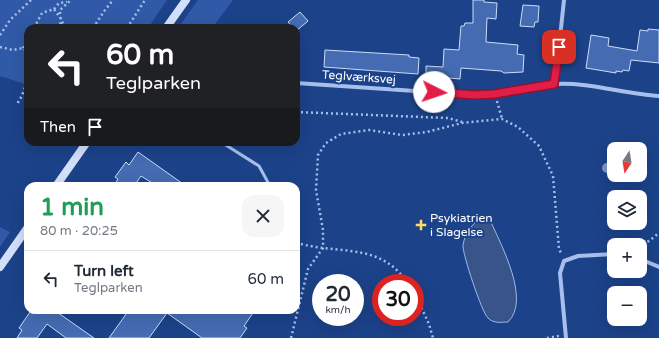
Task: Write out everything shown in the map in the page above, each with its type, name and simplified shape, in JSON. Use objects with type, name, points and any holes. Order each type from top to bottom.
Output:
[{"type":"main road","points":[[169,24],[186,0]]},
{"type":"main road","points":[[59,182],[84,146]]},
{"type":"main road","points":[[0,267],[24,233]]},
{"type":"street","points":[[554,84],[564,0]]},
{"type":"street","name":"Teglværksvej","points":[[300,82],[475,95],[494,94],[554,84],[585,85],[659,96]]},
{"type":"street","points":[[566,336],[560,273],[564,261],[578,256],[607,254]]},
{"type":"street","points":[[647,262],[659,267]]},
{"type":"lane","points":[[227,146],[259,166],[268,182]]},
{"type":"path","points":[[0,35],[10,20],[31,0]]},
{"type":"path","points":[[95,24],[104,10],[114,0]]},
{"type":"path","points":[[130,24],[145,0]]},
{"type":"path","points":[[36,24],[42,13],[54,9],[59,3],[69,1]]},
{"type":"path","points":[[60,24],[60,10],[69,1]]},
{"type":"path","points":[[54,9],[63,24]]},
{"type":"path","points":[[0,47],[13,50],[23,48]]},
{"type":"path","points":[[17,104],[24,94]]},
{"type":"path","points":[[494,94],[502,119]]},
{"type":"path","points":[[300,112],[448,118],[462,123]]},
{"type":"path","points":[[300,301],[308,269],[323,248],[323,230],[316,190],[318,155],[326,143],[341,134],[369,130],[402,135],[427,132],[462,123],[502,119],[518,127],[540,146],[553,176],[559,249],[564,261]]},
{"type":"path","points":[[647,242],[659,232]]},
{"type":"path","points":[[300,244],[371,254],[388,263],[401,274]]},
{"type":"path","points":[[424,313],[433,338]]},
{"type":"path","points":[[291,338],[297,314]]},
{"type":"path","points":[[547,338],[566,336]]},
{"type":"shaded area","points":[[0,0],[167,0],[151,24],[24,24],[24,84],[0,76]]},
{"type":"shaded area","points":[[198,0],[233,0],[215,24],[181,24]]},
{"type":"shaded area","points":[[485,217],[491,222],[512,272],[516,300],[514,312],[508,322],[493,321],[485,314],[473,283],[464,250],[463,245],[470,228],[477,221]]},
{"type":"shaded area","points":[[0,227],[10,232],[0,247]]},
{"type":"building","points":[[473,0],[484,0],[484,2],[497,3],[496,19],[487,18],[486,42],[518,45],[517,54],[524,55],[523,72],[504,73],[501,71],[461,68],[460,79],[426,76],[426,66],[443,67],[444,49],[459,50],[461,26],[464,26],[465,23],[473,23]]},
{"type":"building","points":[[523,5],[539,6],[538,22],[535,22],[534,27],[520,26]]},
{"type":"building","points":[[300,12],[308,21],[300,28],[300,24],[290,24],[288,22]]},
{"type":"building","points":[[648,29],[659,30],[659,63],[631,60],[629,71],[616,71],[616,73],[586,68],[591,35],[609,38],[608,46],[637,51],[640,30],[648,31]]},
{"type":"building","points":[[325,50],[409,55],[409,57],[419,58],[418,74],[324,67]]},
{"type":"building","points":[[138,152],[180,182],[151,182],[141,176],[137,182],[116,182],[118,179],[115,177],[126,162],[129,165]]},
{"type":"building","points":[[29,314],[60,314],[94,338],[66,338],[47,324],[37,338],[17,338],[22,330],[19,328]]},
{"type":"building","points":[[126,314],[166,314],[149,338],[109,338]]},
{"type":"building","points":[[168,314],[252,314],[244,326],[247,328],[240,338],[202,338]]},
{"type":"place","name":"Psykiatrien i Slagelse","points":[[421,225]]},
{"type":"route","points":[[434,92],[475,95],[494,94],[554,84],[559,47]]}]
